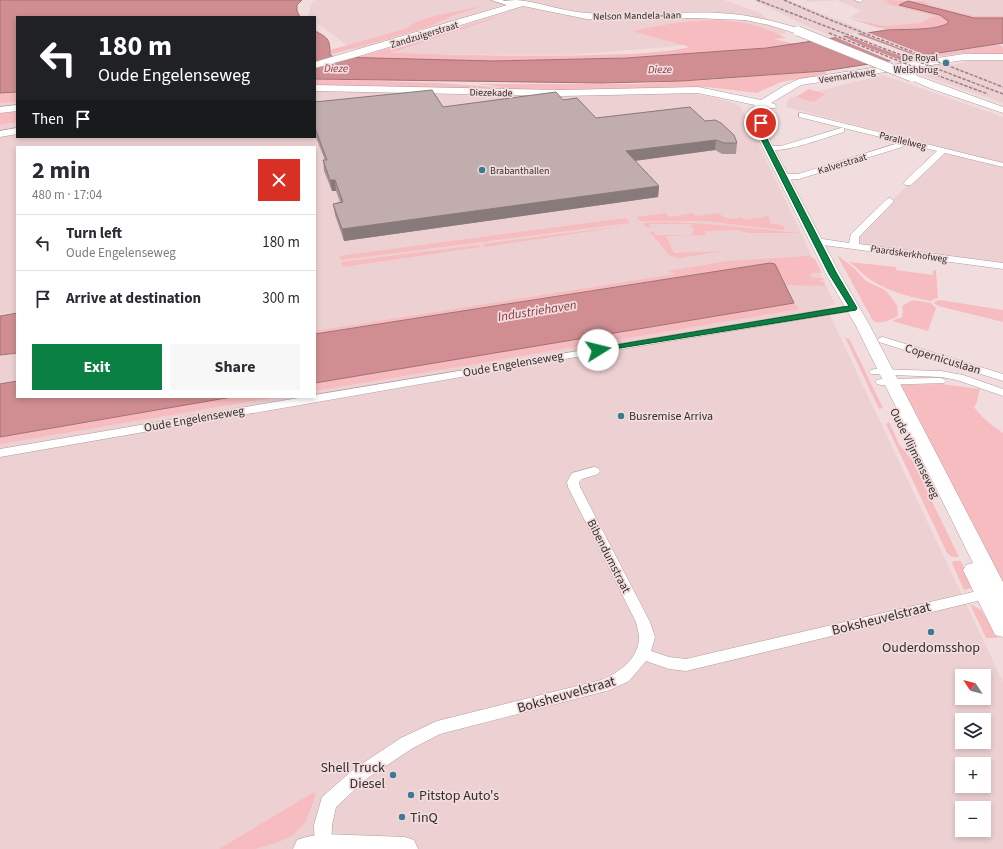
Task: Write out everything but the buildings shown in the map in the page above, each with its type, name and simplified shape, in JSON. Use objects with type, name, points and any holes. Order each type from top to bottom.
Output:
[{"type":"street","points":[[494,0],[519,2]]},
{"type":"street","name":"Nelson Mandela-laan","points":[[519,2],[578,21],[601,24],[635,23],[675,16],[703,14],[730,15],[756,19],[798,31],[936,87],[1003,110]]},
{"type":"street","name":"Zandzuigerstraat","points":[[316,65],[519,2]]},
{"type":"street","name":"Zandzuigerstraat","points":[[316,62],[348,55]]},
{"type":"street","name":"Veemarktweg","points":[[765,105],[794,84],[956,58],[975,56],[1003,58]]},
{"type":"street","name":"Nelson Mandela-laan","points":[[912,77],[1003,106]]},
{"type":"street","name":"Diezekade","points":[[316,88],[561,93],[692,90],[706,91],[765,105]]},
{"type":"street","points":[[0,105],[16,104]]},
{"type":"street","points":[[765,105],[760,131],[833,274],[849,309]]},
{"type":"street","points":[[0,110],[16,108]]},
{"type":"street","name":"Parallelweg","points":[[802,115],[1003,165]]},
{"type":"street","points":[[0,131],[16,128]]},
{"type":"street","points":[[769,148],[782,148],[841,130]]},
{"type":"street","points":[[0,134],[16,131]]},
{"type":"street","name":"Kalverstraat","points":[[784,177],[799,176],[899,145]]},
{"type":"street","points":[[908,183],[943,150]]},
{"type":"street","points":[[854,246],[854,236],[890,201]]},
{"type":"street","name":"Paardskerkhofweg","points":[[816,241],[1003,266]]},
{"type":"street","name":"Oude Vlijmenseweg","points":[[849,309],[995,596],[1003,629]]},
{"type":"street","name":"Oude Engelenseweg","points":[[0,453],[604,349],[849,309]]},
{"type":"street","name":"Copernicuslaan","points":[[883,340],[1003,378]]},
{"type":"street","name":"Copernicuslaan","points":[[883,377],[971,381],[1001,389]]},
{"type":"street","name":"Bibendumstraat","points":[[594,471],[577,476],[573,482],[574,487],[643,622],[647,638],[644,654]]},
{"type":"street","name":"Boksheuvelstraat","points":[[314,848],[323,825],[328,803],[360,774],[407,743],[437,728],[596,688],[618,681],[633,670],[644,654],[669,663],[686,665],[995,596]]},
{"type":"street","points":[[314,848],[405,849]]},
{"type":"shaded area","points":[[315,0],[724,0],[758,12],[787,33],[657,48],[566,55],[392,54],[350,48],[316,22],[316,16],[308,16],[312,2]]},
{"type":"shaded area","points":[[753,0],[787,0],[958,67],[954,65],[969,61],[1003,61],[1003,103],[919,74],[922,73],[807,26]]},
{"type":"shaded area","points":[[805,0],[837,0],[809,2]]},
{"type":"shaded area","points":[[837,0],[889,0],[883,1],[888,4],[935,16],[920,23],[885,26],[851,17],[861,11]]},
{"type":"shaded area","points":[[889,0],[924,1],[930,5],[974,16],[1003,16],[1003,18],[974,18],[908,1],[900,5],[940,15],[949,22],[928,28],[890,30],[849,18],[885,26],[920,23],[935,16],[887,4],[888,3],[882,1]]},
{"type":"shaded area","points":[[915,0],[1003,0],[1003,16],[974,16],[930,5],[924,1]]},
{"type":"shaded area","points":[[484,6],[454,15],[430,26],[330,55],[330,50],[408,28],[422,20],[443,14]]},
{"type":"shaded area","points":[[513,12],[390,53],[543,56],[655,52],[690,47],[632,31],[691,21],[710,20],[748,24],[767,29],[786,38],[774,39],[795,44],[724,52],[579,60],[493,61],[352,59]]},
{"type":"shaded area","points":[[998,44],[1003,47],[1003,54],[963,53],[933,57],[928,56]]},
{"type":"shaded area","points":[[824,71],[827,74],[781,82],[757,93],[707,87],[624,90],[502,89],[498,86],[475,84],[634,84]]},
{"type":"shaded area","points":[[883,75],[1003,117],[1003,263],[868,246],[858,242],[859,234],[944,148],[786,107],[789,98]]},
{"type":"shaded area","points":[[316,79],[440,83],[493,87],[496,89],[316,85]]},
{"type":"shaded area","points":[[316,85],[651,87],[712,97],[734,103],[741,107],[835,304],[826,307],[1003,682],[1003,849],[0,849],[0,434],[217,398],[316,398],[316,382],[794,303],[770,263],[316,334],[316,146],[16,146],[16,312],[0,314],[0,99],[16,98],[16,138],[316,138]]},
{"type":"shaded area","points":[[809,89],[825,94],[814,102],[796,97]]},
{"type":"shaded area","points":[[16,92],[16,102],[0,103],[0,93]]},
{"type":"shaded area","points":[[16,112],[16,122],[0,125],[0,113]]},
{"type":"shaded area","points":[[665,213],[669,217],[693,213],[696,216],[719,213],[723,217],[731,219],[741,217],[745,220],[768,216],[771,224],[778,224],[784,227],[784,230],[704,221],[640,221],[637,217]]},
{"type":"shaded area","points":[[626,218],[630,223],[341,260],[339,256]]},
{"type":"shaded area","points":[[665,222],[709,224],[800,233],[748,233],[739,230],[705,231],[706,235],[666,236],[674,253],[724,251],[680,258],[669,255],[650,232],[654,231],[655,235],[692,235],[694,228],[692,228],[691,224],[649,224],[651,228],[648,228],[642,223]]},
{"type":"shaded area","points":[[632,225],[485,247],[483,244]]},
{"type":"shaded area","points":[[479,245],[480,247],[343,267],[341,262]]},
{"type":"shaded area","points":[[837,255],[855,269],[866,281],[887,292],[897,305],[898,316],[882,322],[873,321]]},
{"type":"shaded area","points":[[808,256],[815,259],[822,273],[812,273],[810,276],[814,278],[823,278],[824,280],[820,280],[820,282],[824,282],[825,286],[786,285],[775,264],[770,263],[316,334],[316,331],[675,274],[668,271],[728,261]]},
{"type":"shaded area","points":[[849,262],[896,267],[896,270],[933,275],[933,270],[936,271],[938,298],[931,301],[892,291],[865,276]]},
{"type":"shaded area","points":[[913,300],[931,303],[936,308],[928,331],[892,321],[902,317],[902,306]]},
{"type":"shaded area","points":[[940,300],[1003,310],[1003,322],[938,306],[934,303]]},
{"type":"shaded area","points":[[794,303],[799,309],[316,391],[316,383]]},
{"type":"shaded area","points":[[845,337],[850,340],[883,408],[879,409]]},
{"type":"shaded area","points":[[16,353],[16,381],[0,384],[0,355]]},
{"type":"shaded area","points":[[941,384],[980,389],[977,402],[974,407],[980,415],[1003,433],[1003,585],[899,385]]},
{"type":"shaded area","points":[[226,398],[271,398],[0,444],[0,437]]},
{"type":"shaded area","points":[[889,422],[899,444],[912,460],[959,557],[952,557],[947,553],[886,424]]},
{"type":"shaded area","points":[[954,561],[961,561],[972,588],[964,590],[952,563]]},
{"type":"shaded area","points":[[970,604],[981,610],[998,638],[986,638]]},
{"type":"shaded area","points":[[314,792],[316,794],[306,821],[293,835],[276,843],[255,849],[219,849]]},
{"type":"water","points":[[0,0],[302,0],[297,5],[297,11],[300,16],[16,16],[16,92],[0,93]]},
{"type":"water","name":"Dieze","points":[[908,1],[974,18],[1003,18],[1003,43],[824,71],[682,81],[601,83],[316,79],[316,32],[328,40],[330,55],[334,57],[493,61],[626,58],[766,48],[887,30],[937,27],[949,22],[940,15],[899,5]]},
{"type":"water","name":"Industriehaven","points":[[770,263],[775,264],[794,303],[316,383],[316,334]]},
{"type":"water","points":[[16,313],[16,353],[0,355],[0,316]]},
{"type":"water","points":[[16,381],[16,398],[226,398],[0,437],[0,384]]},
{"type":"pier","points":[[864,31],[932,57],[925,58],[858,32]]},
{"type":"pier","points":[[855,33],[923,59],[911,60],[845,35]]},
{"type":"pier","points":[[840,35],[903,61],[896,63],[833,36]]},
{"type":"railway","points":[[757,0],[1003,94]]},
{"type":"railway","points":[[784,0],[833,21],[1003,87]]},
{"type":"railway","points":[[829,33],[909,65],[988,94]]},
{"type":"place","name":"De Royal Welshbrug","points":[[946,63]]},
{"type":"place","name":"Brabanthallen","points":[[482,170]]},
{"type":"place","name":"Busremise Arriva","points":[[621,416]]},
{"type":"place","name":"Ouderdomsshop","points":[[931,632]]},
{"type":"place","name":"Shell Truck Diesel","points":[[393,775]]},
{"type":"place","name":"Pitstop Auto's","points":[[411,795]]},
{"type":"place","name":"TinQ","points":[[402,817]]},
{"type":"route","points":[[598,350],[854,308],[833,274],[774,159],[760,131],[761,123]]}]
